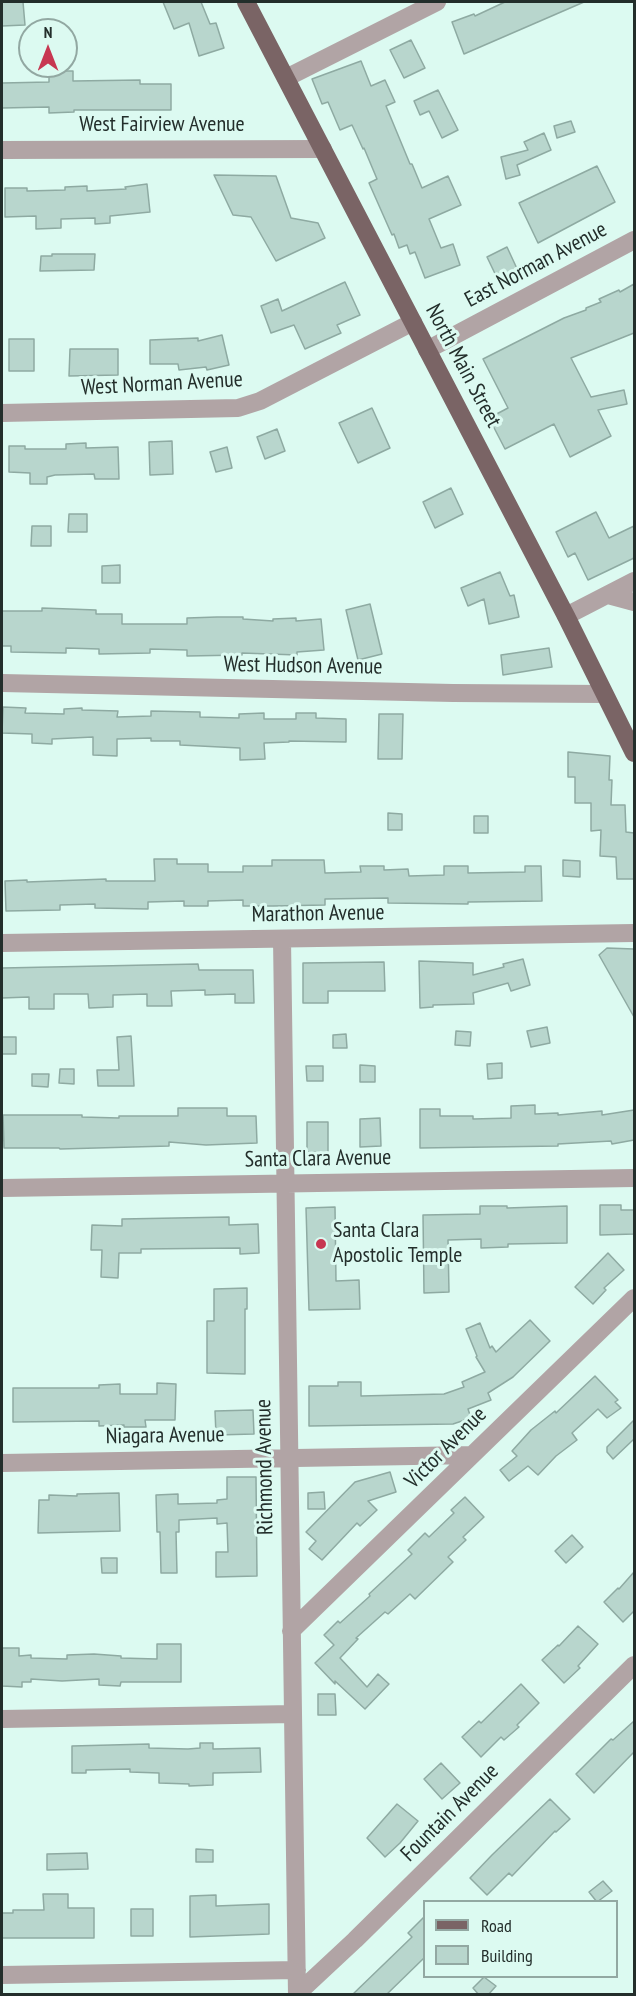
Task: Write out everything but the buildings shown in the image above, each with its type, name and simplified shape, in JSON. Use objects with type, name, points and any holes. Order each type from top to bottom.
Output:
[{"type":"main road","name":"North Main Street","points":[[246,2],[566,616],[634,753]]},
{"type":"street","points":[[286,78],[437,2]]},
{"type":"street","name":"West Fairview Avenue","points":[[2,150],[323,148]]},
{"type":"street","name":"East Norman Avenue","points":[[427,350],[634,240]]},
{"type":"street","name":"West Norman Avenue","points":[[2,413],[238,408],[260,401],[413,322]]},
{"type":"street","points":[[566,616],[634,581]]},
{"type":"street","points":[[608,595],[634,602]]},
{"type":"street","name":"West Hudson Avenue","points":[[2,683],[441,693],[603,694]]},
{"type":"street","name":"Marathon Avenue","points":[[2,943],[634,933]]},
{"type":"street","name":"Richmond Avenue","points":[[282,939],[297,1994]]},
{"type":"street","name":"Santa Clara Avenue","points":[[2,1188],[634,1178]]},
{"type":"street","name":"Victor Avenue","points":[[291,1631],[634,1298]]},
{"type":"street","name":"Niagara Avenue","points":[[2,1462],[472,1455]]},
{"type":"street","name":"Fountain Avenue","points":[[297,1994],[356,1940],[634,1665]]},
{"type":"street","points":[[2,1719],[293,1714]]},
{"type":"street","points":[[2,1975],[297,1970]]},
{"type":"place","name":"Santa Clara Apostolic Temple","points":[[321,1244]]}]
